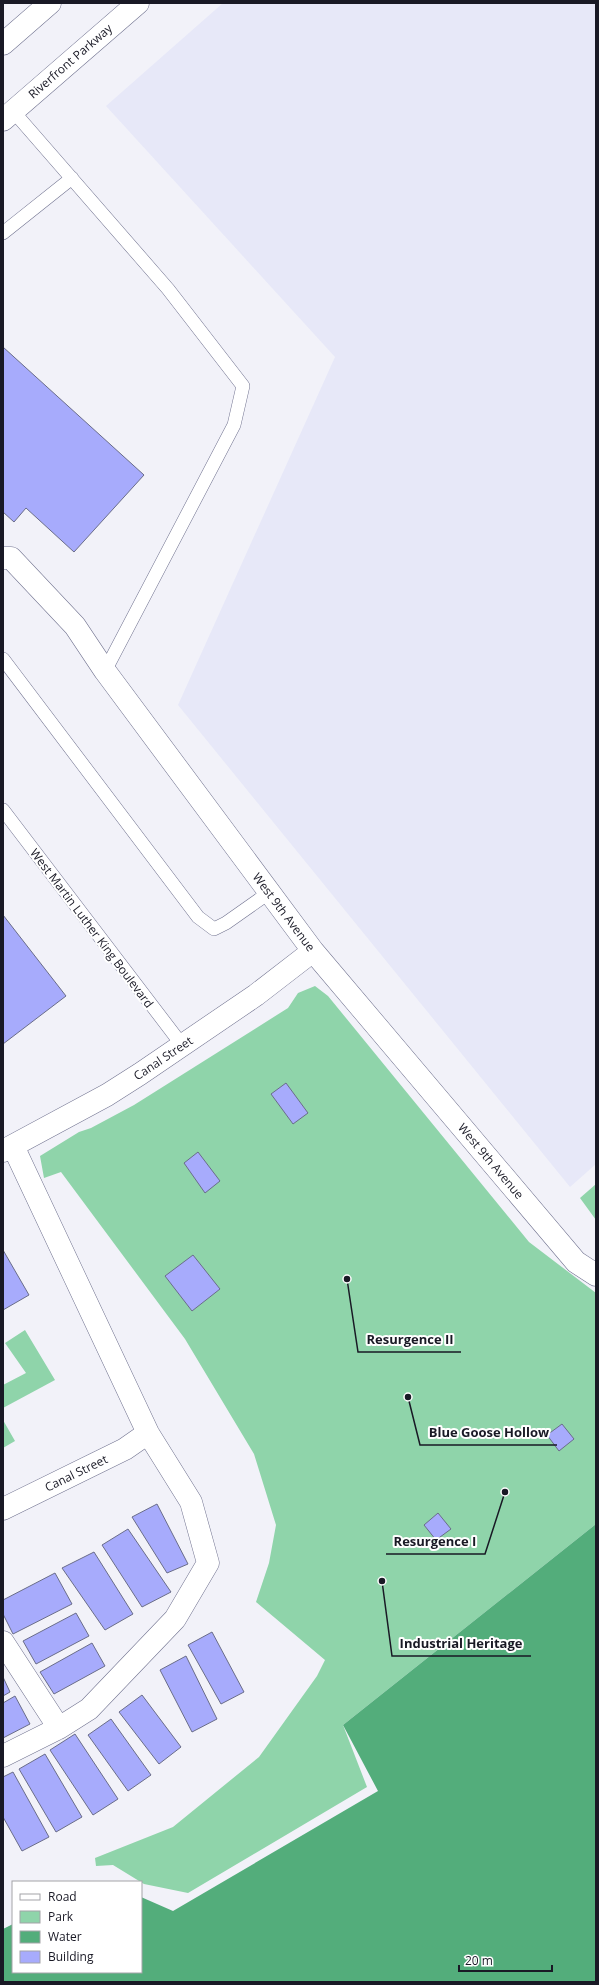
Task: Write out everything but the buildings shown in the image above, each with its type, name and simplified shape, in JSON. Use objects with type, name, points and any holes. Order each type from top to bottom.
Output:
[{"type":"street","points":[[3,44],[50,3]]},
{"type":"street","name":"Riverfront Parkway","points":[[8,115],[138,3]]},
{"type":"street","name":"West 9th Avenue","points":[[3,558],[11,558],[75,626],[105,671],[313,951],[576,1262],[596,1275]]},
{"type":"street","name":"Canal Street","points":[[8,1148],[107,1095],[256,995],[313,951]]},
{"type":"street","points":[[3,1756],[60,1728],[90,1709],[175,1619],[208,1563],[191,1502],[148,1433],[8,1148]]},
{"type":"street","name":"Canal Street","points":[[3,1509],[125,1449],[148,1433]]},
{"type":"street","points":[[3,1642],[60,1728]]},
{"type":"lane","points":[[8,115],[72,178],[168,289],[243,386],[234,425],[105,671]]},
{"type":"lane","points":[[3,233],[72,178]]},
{"type":"lane","points":[[3,659],[198,917],[214,929],[226,923],[270,892]]},
{"type":"lane","name":"West Martin Luther King Boulevard","points":[[3,810],[182,1045]]},
{"type":"shaded area","points":[[223,3],[596,3],[596,1164],[570,1187],[178,705],[335,357],[106,106]]},
{"type":"green space","points":[[315,986],[328,996],[529,1242],[596,1293],[596,1524],[343,1725],[367,1787],[188,1893],[144,1884],[142,1881],[139,1881],[113,1865],[96,1866],[95,1858],[173,1827],[259,1757],[317,1676],[325,1660],[256,1602],[269,1563],[276,1525],[254,1454],[185,1339],[61,1172],[44,1178],[40,1156],[79,1132],[91,1128],[134,1105],[288,1008],[298,993]]},
{"type":"green space","points":[[596,1184],[596,1220],[580,1198]]},
{"type":"green space","points":[[25,1330],[55,1380],[3,1408],[3,1385],[26,1373],[5,1343]]},
{"type":"green space","points":[[3,1420],[15,1441],[3,1448]]},
{"type":"water","points":[[596,1524],[596,1982],[3,1982],[3,1929],[12,1924],[12,1973],[142,1973],[142,1897],[173,1911],[378,1791],[343,1725]]},
{"type":"place","name":"Resurgence II","points":[[347,1279]]},
{"type":"place","name":"Blue Goose Hollow","points":[[408,1397]]},
{"type":"place","name":"Resurgence I","points":[[505,1492]]},
{"type":"place","name":"Industrial Heritage","points":[[382,1581]]}]
